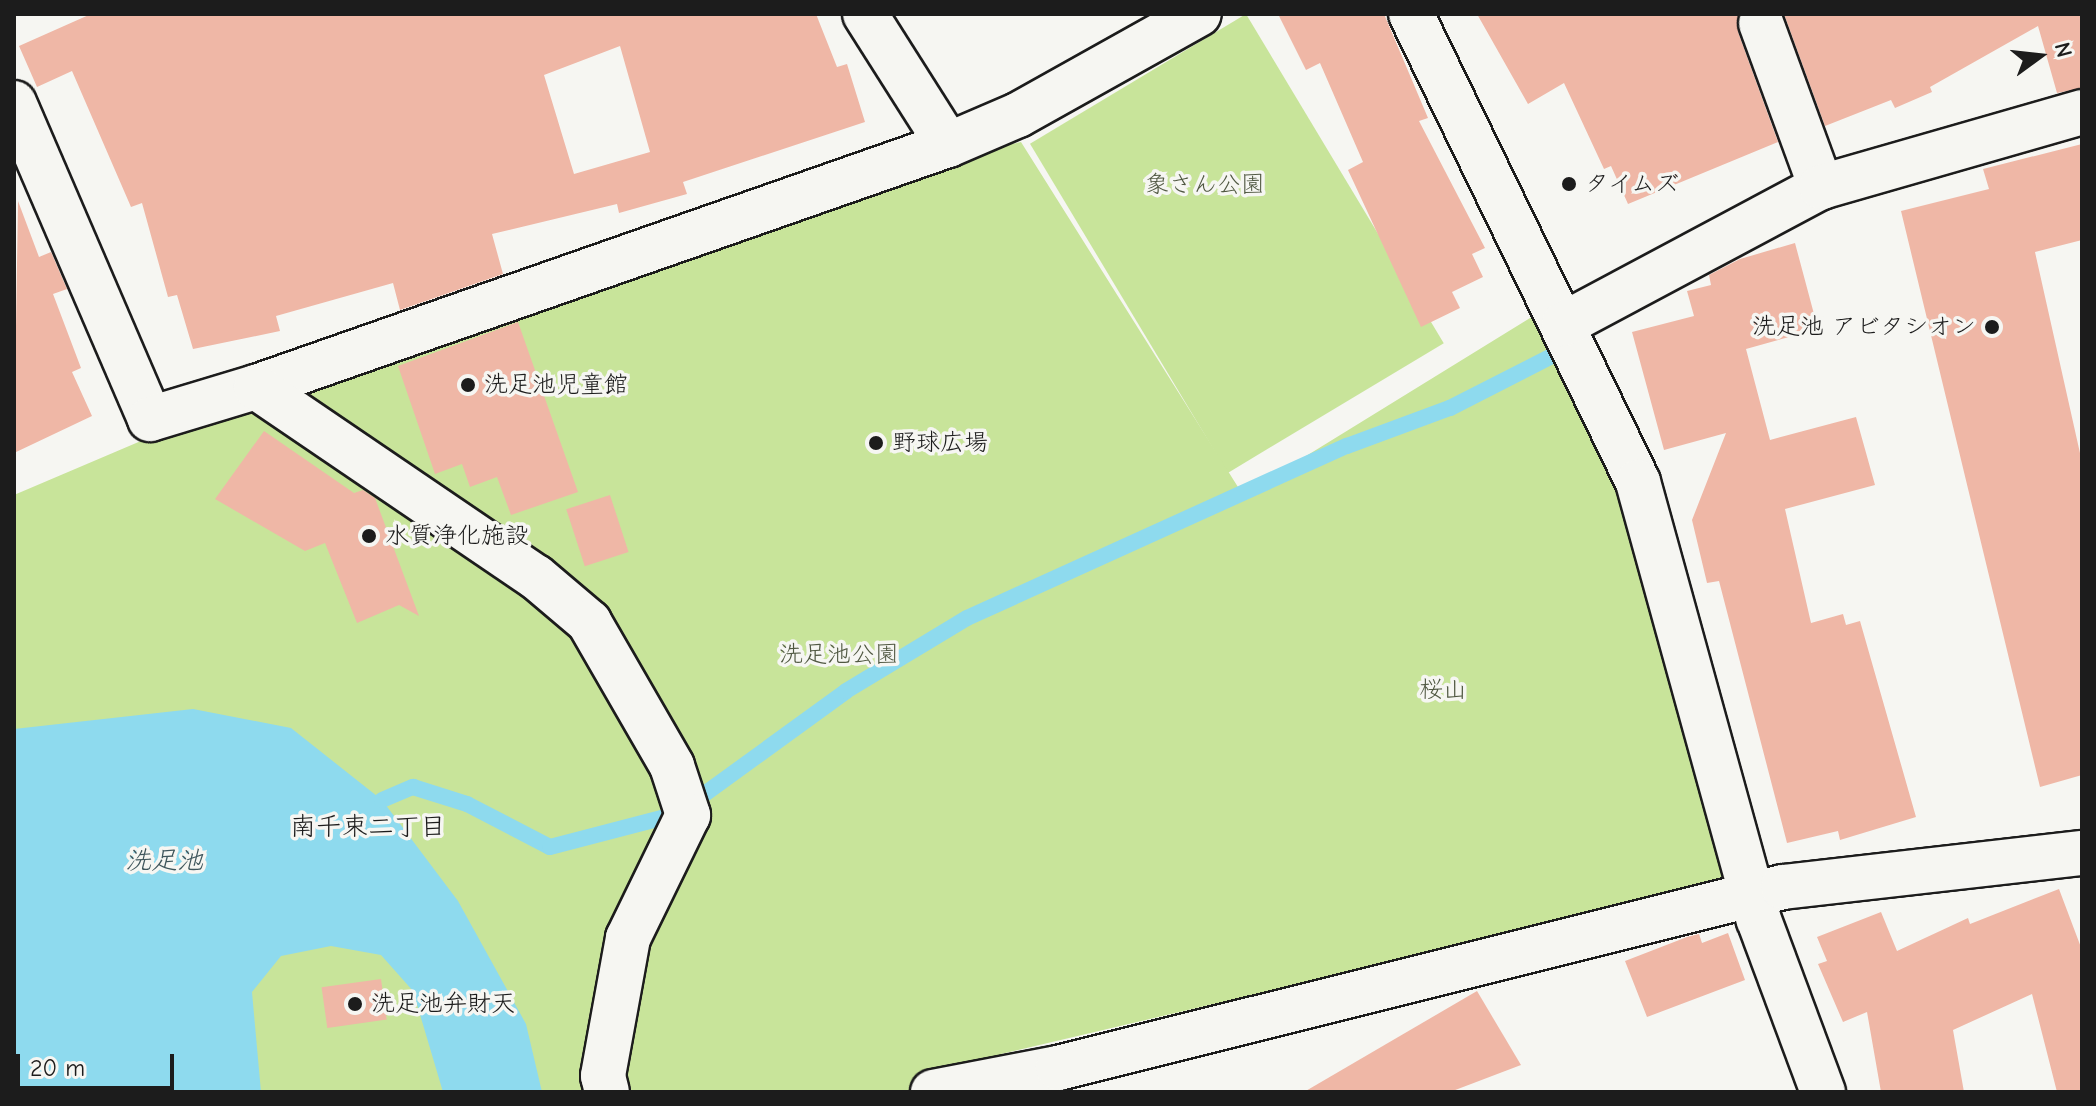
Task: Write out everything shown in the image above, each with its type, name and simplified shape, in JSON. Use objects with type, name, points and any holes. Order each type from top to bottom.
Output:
[{"type":"street","points":[[865,14],[948,145]]},
{"type":"street","points":[[14,103],[150,419],[256,387],[948,145],[1018,115],[1199,14]]},
{"type":"street","points":[[1411,14],[1638,482],[1752,895],[1823,1092]]},
{"type":"street","points":[[1761,23],[1821,187]]},
{"type":"street","points":[[1564,324],[1821,187],[2082,112]]},
{"type":"street","points":[[256,387],[536,577],[589,622],[672,766],[688,815],[628,938],[603,1076],[607,1092]]},
{"type":"street","points":[[933,1092],[1065,1080],[1783,887],[2082,853]]},
{"type":"green space","name":"象さん公園","points":[[1246,14],[1444,343],[1228,473],[1030,144]]},
{"type":"green space","name":"洗足池公園","points":[[1005,134],[1012,144],[1021,142],[1243,495],[1543,310],[1631,486],[1728,883],[1001,1054],[1002,1066],[917,1092],[14,1092],[14,495],[162,432]]},
{"type":"water","name":"洗足池","points":[[193,709],[291,728],[382,800],[458,901],[526,1024],[542,1092],[443,1092],[413,991],[381,955],[331,946],[281,956],[252,992],[261,1092],[14,1092],[14,729]]},
{"type":"building","points":[[91,14],[816,14],[837,67],[847,64],[865,122],[683,182],[687,194],[619,213],[617,204],[492,234],[503,274],[400,310],[393,283],[276,316],[280,331],[193,349],[177,295],[168,297],[142,203],[131,207],[72,71],[37,87],[19,46]],"holes":[[[620,46],[650,152],[574,174],[544,75]]]},
{"type":"building","points":[[1278,14],[1384,14],[1428,118],[1419,121],[1485,248],[1472,254],[1483,277],[1452,292],[1460,308],[1421,327],[1348,170],[1363,162],[1320,63],[1306,70]]},
{"type":"building","points":[[1477,14],[1738,14],[1738,32],[1778,142],[1628,204],[1611,166],[1604,169],[1564,83],[1528,104]]},
{"type":"building","points":[[1784,14],[2082,14],[2082,88],[2057,93],[2038,26],[1930,87],[1932,92],[1895,108],[1891,100],[1825,126]]},
{"type":"building","points":[[2082,144],[2082,240],[2035,252],[2082,462],[2082,775],[2040,787],[1901,211],[1989,189],[1983,169]]},
{"type":"building","points":[[18,201],[39,257],[51,252],[67,289],[53,294],[81,368],[72,372],[92,416],[14,453]]},
{"type":"building","points":[[1795,243],[1818,329],[1746,349],[1770,440],[1856,417],[1875,485],[1785,509],[1811,623],[1843,614],[1846,625],[1860,621],[1916,817],[1840,840],[1838,831],[1787,843],[1719,581],[1707,583],[1692,520],[1726,433],[1664,450],[1632,332],[1694,316],[1687,291],[1711,285],[1709,275],[1740,259]]},
{"type":"building","points":[[518,322],[578,492],[511,515],[497,477],[470,487],[462,464],[435,474],[398,366]]},
{"type":"building","points":[[264,431],[354,493],[363,490],[375,498],[419,616],[399,605],[357,623],[325,543],[305,551],[215,499]]},
{"type":"building","points":[[610,495],[629,552],[585,566],[566,509]]},
{"type":"building","points":[[2059,889],[2082,950],[2082,1092],[2057,1092],[2032,994],[1953,1030],[1964,1092],[1881,1092],[1867,1012],[1843,1022],[1818,964],[1827,961],[1817,937],[1881,912],[1897,951],[1968,918],[1970,924]]},
{"type":"building","points":[[1728,933],[1745,980],[1647,1017],[1625,961],[1687,937],[1699,934],[1702,943]]},
{"type":"building","name":"洗足池弁財天","points":[[381,979],[387,1020],[327,1028],[322,987]]},
{"type":"building","points":[[1477,991],[1521,1065],[1450,1092],[1304,1092]]},
{"type":"waterway","points":[[382,800],[413,787],[467,804],[550,847],[677,814],[846,691],[967,618],[1347,446],[1450,408],[1556,354]]},
{"type":"place","name":"タイムズ","points":[[1569,184]]},
{"type":"place","name":"洗足池 アビタシオン","points":[[1992,327]]},
{"type":"place","name":"洗足池児童館","points":[[468,385]]},
{"type":"place","name":"野球広場","points":[[876,443]]},
{"type":"place","name":"水質浄化施設","points":[[369,536]]},
{"type":"place","name":"洗足池弁財天","points":[[355,1004]]},
{"type":"district","name":"南千束二丁目","points":[[368,828]]},
{"type":"park label","name":"桜山","points":[[1443,690]]}]
